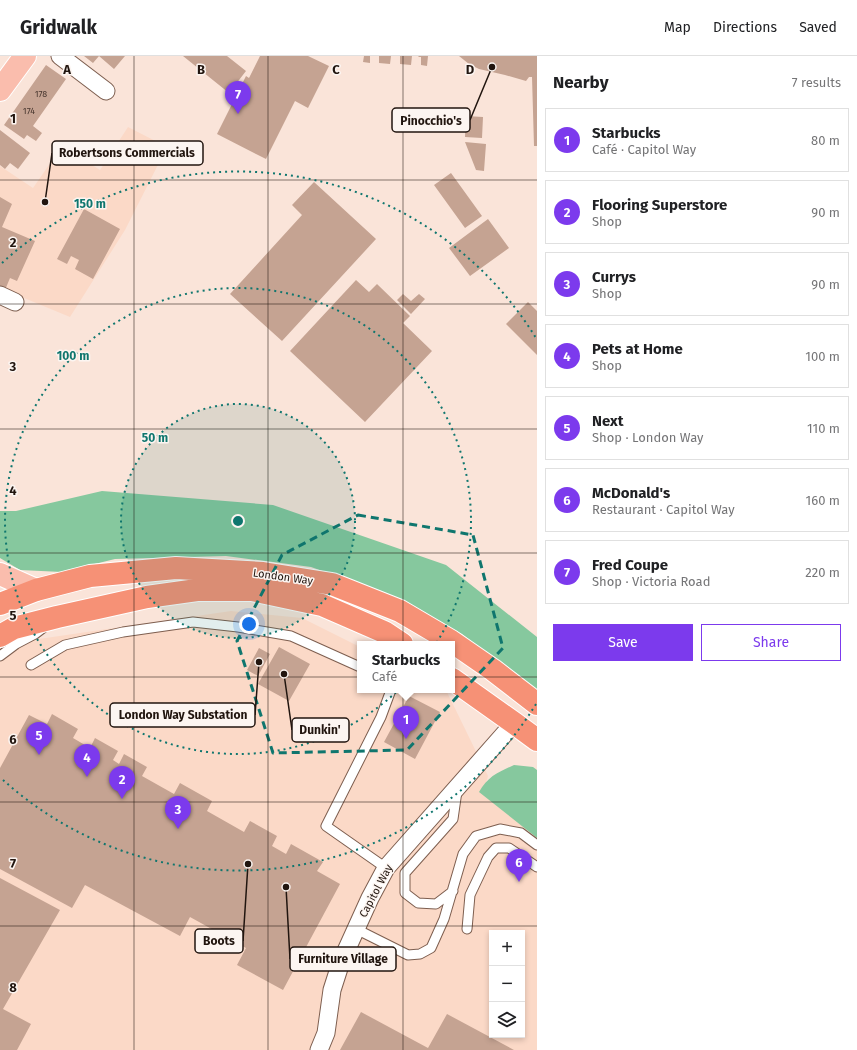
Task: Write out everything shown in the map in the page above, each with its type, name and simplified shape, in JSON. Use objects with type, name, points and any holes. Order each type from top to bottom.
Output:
[{"type":"highway","name":"London Way","points":[[0,604],[36,590],[90,576],[176,568],[263,573],[332,584],[400,611],[449,641]]},
{"type":"highway","name":"London Way","points":[[0,636],[14,628],[57,617],[147,598],[197,590],[252,590],[322,605],[384,632],[398,641]]},
{"type":"highway","name":"London Way","points":[[455,645],[493,670],[536,704]]},
{"type":"highway","points":[[455,681],[537,740]]},
{"type":"highway","points":[[514,723],[536,704]]},
{"type":"main road","points":[[0,90],[25,56]]},
{"type":"main road","points":[[0,574],[36,590]]},
{"type":"street","points":[[60,56],[106,91]]},
{"type":"street","name":"Capitol Way","points":[[319,1050],[326,1033],[332,990],[341,962],[370,898],[386,868],[514,723]]},
{"type":"lane","points":[[0,656],[16,644],[36,634],[57,617]]},
{"type":"lane","points":[[30,665],[65,645],[123,632],[192,622],[238,627],[291,636],[357,666]]},
{"type":"lane","points":[[386,868],[326,826],[378,723],[390,693]]},
{"type":"lane","points":[[453,891],[436,904],[418,903],[405,893],[405,873],[454,819],[458,786]]},
{"type":"lane","points":[[356,929],[408,955],[420,954],[432,948],[444,919],[463,854],[476,836],[500,829],[521,833],[537,846]]},
{"type":"lane","points":[[467,929],[470,895],[488,857],[496,848],[509,848],[537,867]]},
{"type":"highlighted area","points":[[358,515],[473,535],[503,648],[407,750],[273,753],[237,641],[282,555]]},
{"type":"shaded area","points":[[128,127],[167,147],[125,230],[70,317],[0,288],[0,166],[33,188],[62,146],[100,170]]},
{"type":"shaded area","points":[[231,611],[302,618],[357,646],[357,693],[447,693],[488,776],[483,794],[537,838],[537,1050],[0,1050],[0,659],[32,640]]},
{"type":"green space","points":[[102,491],[273,505],[446,565],[537,637],[537,693],[462,634],[382,592],[311,567],[226,556],[115,559],[62,572],[20,570],[0,558],[0,511],[16,511]]},
{"type":"green space","points":[[514,765],[533,767],[537,770],[537,838],[479,792],[490,778]]},
{"type":"building","points":[[84,56],[99,56],[93,63]]},
{"type":"building","points":[[99,56],[125,56],[114,69]]},
{"type":"building","points":[[183,56],[227,56],[246,71],[229,93]]},
{"type":"building","points":[[260,56],[308,56],[329,66],[308,108],[295,101],[266,159],[217,134],[246,76],[249,78]]},
{"type":"building","points":[[364,56],[370,56],[370,63],[363,62]]},
{"type":"building","points":[[379,56],[391,56],[390,64],[379,63]]},
{"type":"building","points":[[400,56],[412,56],[411,65],[400,64]]},
{"type":"building","points":[[428,56],[427,66],[421,65],[421,57],[418,57]]},
{"type":"building","points":[[459,56],[537,56],[537,146],[534,146],[532,77],[529,77],[526,81],[479,69],[469,64]]},
{"type":"building","points":[[46,65],[66,79],[33,126],[42,133],[36,141],[27,135],[24,139],[4,125]]},
{"type":"building","points":[[466,116],[483,117],[482,138],[465,137]]},
{"type":"building","points":[[0,130],[30,153],[18,169],[10,163],[5,169],[0,165]]},
{"type":"building","points":[[465,142],[486,144],[484,171],[476,170]]},
{"type":"building","points":[[451,173],[482,216],[465,228],[434,185]]},
{"type":"building","points":[[314,182],[376,239],[282,341],[230,294],[302,215],[292,205]]},
{"type":"building","points":[[0,197],[12,204],[2,227],[35,241],[17,281],[10,278],[5,290],[0,288]]},
{"type":"building","points":[[84,209],[120,229],[93,279],[75,269],[79,260],[71,256],[67,264],[57,259]]},
{"type":"building","points":[[488,219],[509,248],[470,276],[449,248]]},
{"type":"building","points":[[356,280],[369,292],[377,284],[410,316],[403,323],[432,351],[365,422],[290,351]]},
{"type":"building","points":[[403,294],[411,301],[419,294],[425,299],[411,314],[397,300]]},
{"type":"building","points":[[528,302],[537,311],[537,355],[506,324]]},
{"type":"building","points":[[279,647],[310,664],[289,701],[258,684]]},
{"type":"building","points":[[259,648],[270,654],[258,676],[247,670]]},
{"type":"building","points":[[409,696],[440,712],[415,759],[384,742]]},
{"type":"building","points":[[52,714],[78,729],[73,738],[90,748],[95,738],[118,751],[113,760],[119,764],[124,754],[147,767],[142,776],[174,794],[180,783],[212,801],[207,811],[244,832],[250,821],[277,836],[272,846],[286,854],[291,844],[323,862],[317,871],[340,884],[283,990],[237,965],[246,948],[190,917],[180,936],[85,885],[72,908],[0,869],[0,768],[29,715],[47,724]]},
{"type":"building","points":[[0,878],[60,910],[3,1009],[31,1024],[17,1050],[0,1050]]},
{"type":"building","points":[[361,1012],[428,1048],[447,1014],[489,1037],[489,1038],[514,1050],[340,1050]]},
{"type":"place","name":"Pinocchio's","points":[[492,67]]},
{"type":"place","name":"Fred Coupe","points":[[238,114]]},
{"type":"place","name":"Robertsons Commercials","points":[[45,202]]},
{"type":"place","name":"London Way Substation","points":[[259,662]]},
{"type":"place","name":"Dunkin'","points":[[284,674]]},
{"type":"place","name":"Starbucks","points":[[406,739]]},
{"type":"place","name":"Next","points":[[39,755]]},
{"type":"place","name":"Pets at Home","points":[[87,777]]},
{"type":"place","name":"Flooring Superstore","points":[[122,799]]},
{"type":"place","name":"Currys","points":[[178,829]]},
{"type":"place","name":"Boots","points":[[248,864]]},
{"type":"place","name":"McDonald's","points":[[519,882]]},
{"type":"place","name":"Furniture Village","points":[[286,887]]}]
